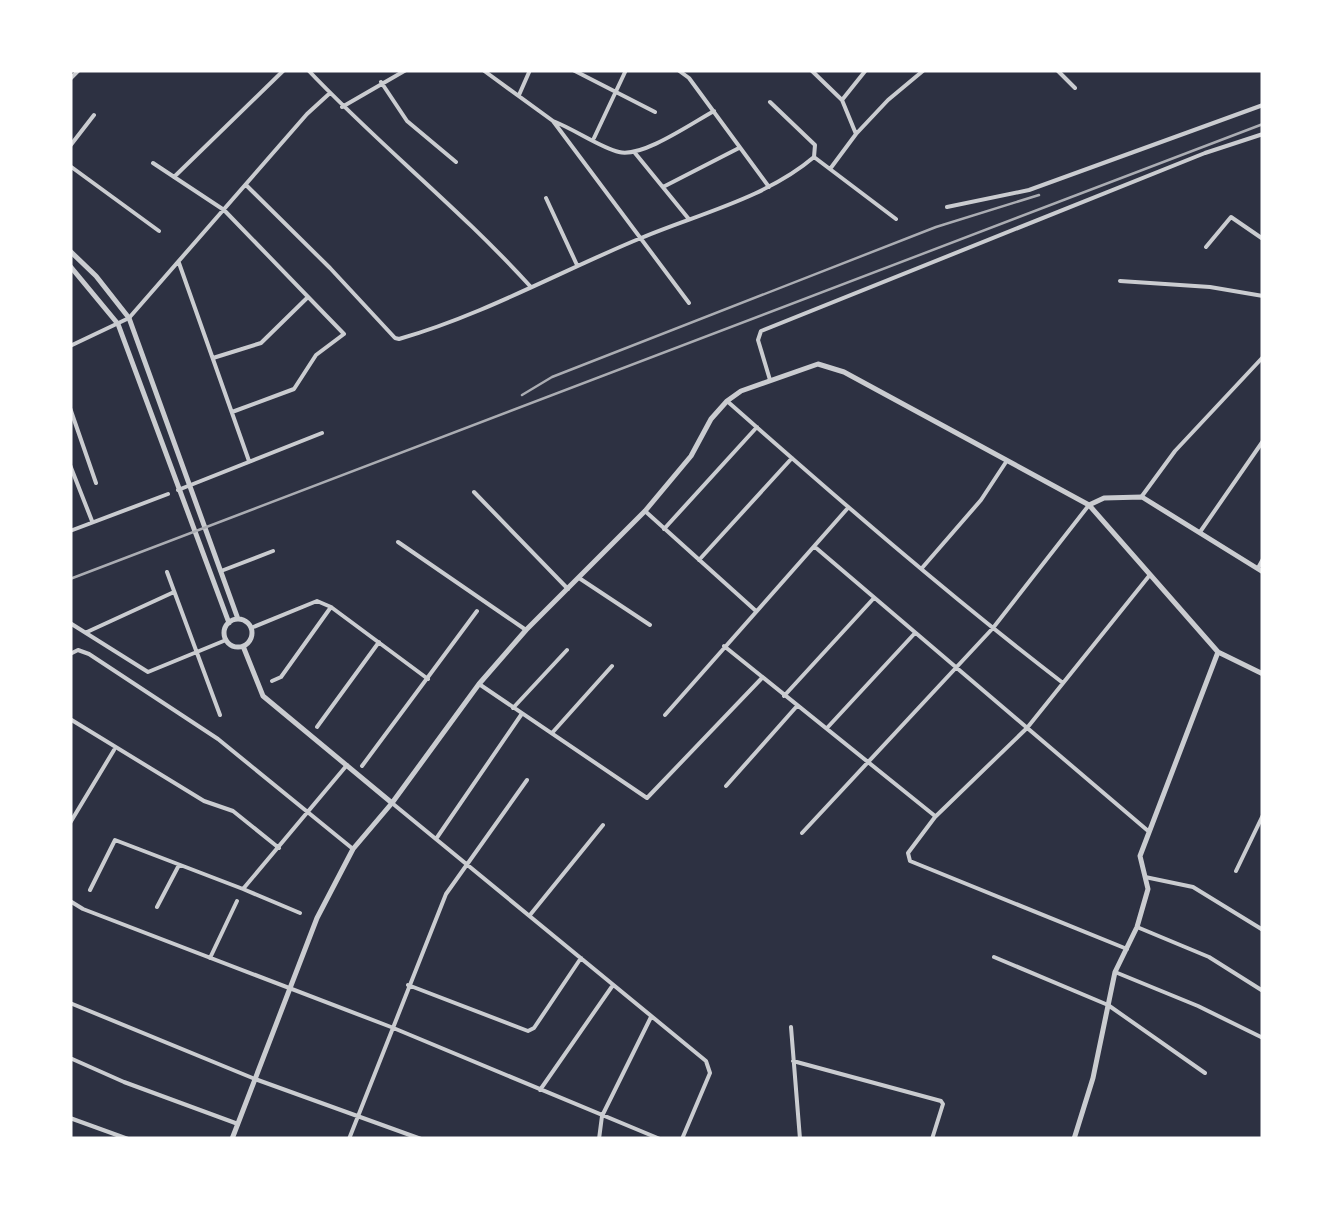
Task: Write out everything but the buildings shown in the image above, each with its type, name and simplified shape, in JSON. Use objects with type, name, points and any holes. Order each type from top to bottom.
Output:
[{"type":"street","points":[[70,79],[79,70]]},
{"type":"street","points":[[174,177],[284,70]]},
{"type":"street","points":[[308,70],[342,106],[482,232],[531,286]]},
{"type":"street","points":[[342,106],[406,70]]},
{"type":"street","points":[[483,70],[553,121],[617,152],[636,153],[714,112]]},
{"type":"street","points":[[519,95],[530,70]]},
{"type":"street","points":[[573,70],[655,112]]},
{"type":"street","points":[[594,139],[626,70]]},
{"type":"street","points":[[678,70],[689,78],[769,187]]},
{"type":"street","points":[[811,70],[842,100],[856,134]]},
{"type":"street","points":[[842,100],[866,70]]},
{"type":"street","points":[[830,169],[888,100],[924,70]]},
{"type":"street","points":[[1057,70],[1075,88]]},
{"type":"street","points":[[381,82],[407,121],[456,162]]},
{"type":"street","points":[[70,346],[128,318],[330,93]]},
{"type":"street","points":[[246,185],[394,338],[403,338],[794,174],[814,157],[816,145],[770,102]]},
{"type":"street","points":[[947,208],[1029,190],[1263,105]]},
{"type":"street","points":[[70,146],[94,115]]},
{"type":"street","points":[[553,121],[689,303]]},
{"type":"street","points":[[771,381],[758,340],[761,332],[1205,153],[1263,134]]},
{"type":"street","points":[[663,187],[740,148]]},
{"type":"street","points":[[636,153],[688,218]]},
{"type":"street","points":[[814,157],[896,219]]},
{"type":"street","points":[[153,163],[224,210],[343,331],[343,336],[316,356],[294,389],[232,412]]},
{"type":"street","points":[[70,166],[158,231]]},
{"type":"street","points":[[546,198],[577,265]]},
{"type":"street","points":[[1206,248],[1231,217],[1263,238]]},
{"type":"street","points":[[70,250],[128,318],[238,619],[251,628]]},
{"type":"street","points":[[178,261],[249,461]]},
{"type":"street","points":[[84,264],[72,269],[118,324],[229,623]]},
{"type":"street","points":[[1120,281],[1210,287],[1263,296]]},
{"type":"street","points":[[214,358],[261,343],[308,297]]},
{"type":"street","points":[[1142,497],[1175,451],[1263,357]]},
{"type":"street","points":[[232,1139],[321,909],[353,848],[392,803],[480,684],[526,630],[645,512],[691,456],[711,419],[741,391],[818,364],[844,372],[1088,505],[1218,652],[1263,674]]},
{"type":"street","points":[[728,401],[992,628],[1064,683]]},
{"type":"street","points":[[70,408],[96,483]]},
{"type":"street","points":[[664,529],[757,427]]},
{"type":"street","points":[[178,490],[322,433]]},
{"type":"street","points":[[1200,532],[1263,440]]},
{"type":"street","points":[[699,560],[792,458]]},
{"type":"street","points":[[922,568],[981,500],[1007,461]]},
{"type":"street","points":[[70,465],[93,523]]},
{"type":"street","points":[[474,492],[568,588]]},
{"type":"street","points":[[70,532],[168,494]]},
{"type":"street","points":[[802,833],[992,628],[1088,505],[1104,498],[1142,497],[1260,570],[1263,559]]},
{"type":"street","points":[[665,715],[848,507]]},
{"type":"street","points":[[645,512],[756,611]]},
{"type":"street","points":[[398,542],[526,630]]},
{"type":"street","points":[[814,547],[1147,830]]},
{"type":"street","points":[[220,571],[273,551]]},
{"type":"street","points":[[166,572],[220,715]]},
{"type":"street","points":[[1127,948],[910,861],[908,853],[935,817],[1027,728],[1150,574]]},
{"type":"street","points":[[578,578],[650,625]]},
{"type":"street","points":[[85,633],[174,592]]},
{"type":"street","points":[[784,696],[874,598]]},
{"type":"street","points":[[251,628],[312,602],[331,607],[428,678]]},
{"type":"street","points":[[272,681],[282,677],[331,607]]},
{"type":"street","points":[[362,766],[477,611]]},
{"type":"street","points":[[238,619],[224,631],[232,646],[244,646],[250,640],[251,628]]},
{"type":"street","points":[[70,624],[148,672],[226,640]]},
{"type":"street","points":[[825,730],[916,633]]},
{"type":"street","points":[[317,727],[378,642]]},
{"type":"street","points":[[244,646],[263,696],[709,1066],[710,1073],[682,1139]]},
{"type":"street","points":[[724,646],[935,817]]},
{"type":"street","points":[[70,654],[78,650],[89,654],[218,739],[353,848]]},
{"type":"street","points":[[514,708],[567,650]]},
{"type":"street","points":[[1074,1139],[1093,1078],[1115,972],[1137,927],[1148,889],[1140,856],[1147,830],[1170,781],[1218,652]]},
{"type":"street","points":[[552,734],[612,666]]},
{"type":"street","points":[[480,684],[647,798],[762,678]]},
{"type":"street","points":[[726,786],[797,706]]},
{"type":"street","points":[[436,839],[522,715]]},
{"type":"street","points":[[70,719],[204,802],[234,810],[279,848]]},
{"type":"street","points":[[70,822],[115,749]]},
{"type":"street","points":[[244,889],[347,765]]},
{"type":"street","points":[[349,1139],[446,894],[527,780]]},
{"type":"street","points":[[1236,872],[1263,814]]},
{"type":"street","points":[[529,916],[603,826]]},
{"type":"street","points":[[90,890],[115,840],[300,913]]},
{"type":"street","points":[[157,907],[180,864]]},
{"type":"street","points":[[1145,877],[1193,887],[1263,930]]},
{"type":"street","points":[[70,901],[84,910],[391,1027],[660,1139]]},
{"type":"street","points":[[210,958],[238,902]]},
{"type":"street","points":[[1137,927],[1209,958],[1263,992]]},
{"type":"street","points":[[408,985],[528,1030],[534,1028],[581,958]]},
{"type":"street","points":[[994,958],[1108,1005],[1205,1073]]},
{"type":"street","points":[[1115,972],[1263,1038]]},
{"type":"street","points":[[540,1090],[613,985]]},
{"type":"street","points":[[70,1003],[255,1079],[421,1139]]},
{"type":"street","points":[[599,1139],[602,1116],[651,1017]]},
{"type":"street","points":[[791,1027],[800,1139]]},
{"type":"street","points":[[70,1058],[238,1124]]},
{"type":"street","points":[[793,1062],[940,1101],[944,1104],[932,1139]]},
{"type":"street","points":[[70,1118],[128,1139]]},
{"type":"railway","points":[[70,579],[1263,124]]},
{"type":"railway","points":[[522,395],[552,377],[936,227],[1039,195]]}]
